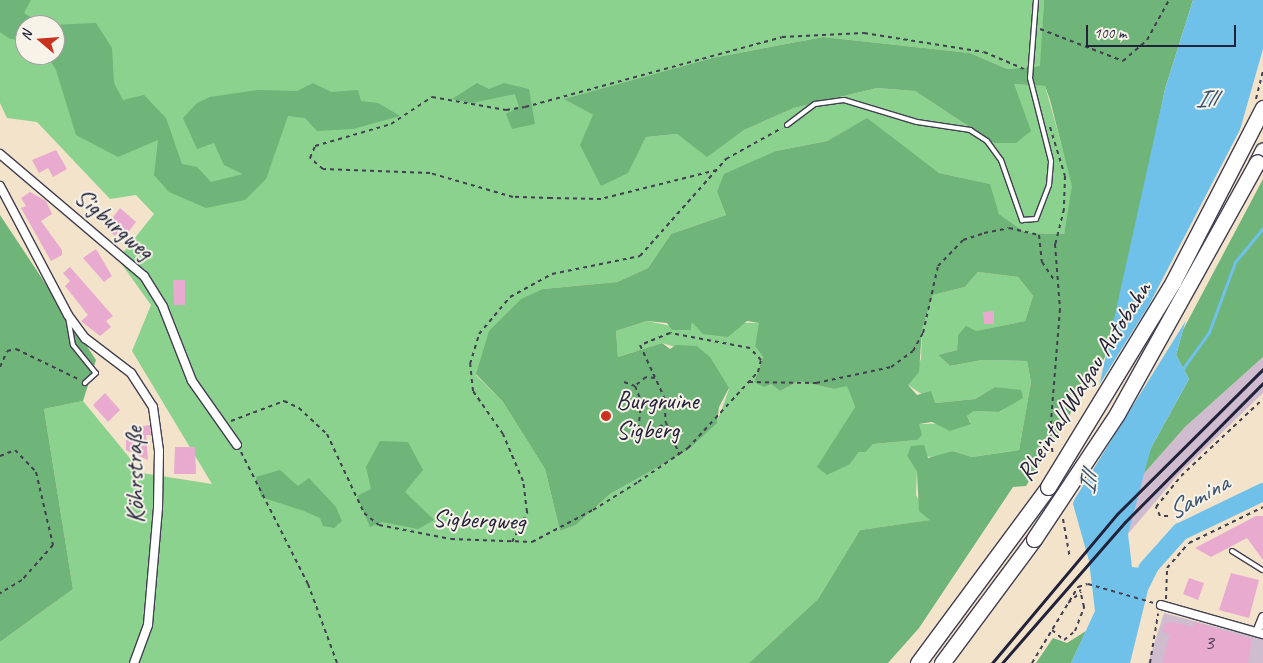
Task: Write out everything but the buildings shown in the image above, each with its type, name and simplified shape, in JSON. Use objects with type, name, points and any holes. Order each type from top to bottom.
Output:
[{"type":"highway","name":"Rheintal/Walgau Autobahn","points":[[918,663],[1048,487],[1173,282],[1263,108]]},
{"type":"highway","name":"Rheintal/Walgau Autobahn","points":[[942,663],[1034,540],[1117,414],[1260,156]]},
{"type":"street","name":"Sigburgweg","points":[[0,154],[144,276],[163,307],[192,381],[238,445]]},
{"type":"street","name":"Köhrstraße","points":[[0,186],[68,315],[85,338],[121,363],[140,384],[158,428],[158,508],[148,625],[134,663]]},
{"type":"street","points":[[1160,605],[1260,633],[1263,617]]},
{"type":"lane","points":[[787,125],[815,104],[844,100],[917,122],[970,130],[987,141],[1001,160],[1017,212],[1029,223],[1043,208],[1050,161],[1030,71],[1036,0]]},
{"type":"lane","points":[[68,315],[73,345],[96,373],[86,383]]},
{"type":"lane","points":[[1232,551],[1263,570]]},
{"type":"path","points":[[1033,26],[1124,62],[1147,40],[1169,0]]},
{"type":"path","points":[[717,170],[601,198],[532,197],[513,196],[430,173],[324,169],[310,158],[315,146],[391,124],[432,97],[506,110],[525,107],[782,37],[864,33],[984,52],[1030,71]]},
{"type":"path","points":[[1049,122],[1065,176],[1064,209],[1054,244],[1055,281],[1060,309],[1050,432],[1053,462]]},
{"type":"path","points":[[512,542],[527,512],[523,481],[504,434],[473,391],[470,364],[479,334],[510,297],[552,274],[640,256],[726,159],[787,125]]},
{"type":"path","points":[[749,382],[816,383],[866,376],[891,367],[913,352],[923,333],[938,266],[963,240],[1009,228],[1039,235],[1042,262],[1055,281]]},
{"type":"path","name":"Sigbergweg","points":[[224,423],[284,402],[299,408],[327,434],[370,520],[395,531],[512,542],[548,535],[679,454],[749,382],[762,360],[750,348],[670,332],[640,345],[657,378]]},
{"type":"path","points":[[0,367],[7,351],[16,349],[86,383]]},
{"type":"path","points":[[635,386],[646,377],[657,378],[664,397],[666,423],[679,454]]},
{"type":"path","points":[[624,382],[635,386],[641,401],[638,439],[666,423]]},
{"type":"path","points":[[1168,516],[1160,516],[1156,507],[1171,488],[1263,399]]},
{"type":"path","points":[[238,445],[308,584],[338,663]]},
{"type":"path","points":[[0,456],[15,450],[36,472],[53,545],[22,580],[0,593]]},
{"type":"path","points":[[1150,663],[1160,605],[1167,591],[1164,575],[1176,555],[1205,534],[1263,506]]},
{"type":"path","points":[[1062,515],[1070,557]]},
{"type":"path","points":[[1032,663],[1078,587],[1088,584],[1160,605]]},
{"type":"path","points":[[1052,630],[1064,640],[1075,631],[1084,607],[1081,590],[1068,603]]},
{"type":"shaded area","points":[[1263,357],[1263,393],[1179,474],[1128,534],[1140,478],[1185,427]]},
{"type":"shaded area","points":[[1164,613],[1263,639],[1263,663],[1148,663]]},
{"type":"green space","points":[[0,0],[1044,0],[1041,66],[1007,69],[970,53],[823,37],[712,58],[565,99],[593,115],[628,172],[646,137],[677,134],[707,156],[744,130],[794,108],[877,88],[915,91],[994,143],[1014,84],[1045,86],[1073,186],[1064,234],[1026,233],[999,214],[989,184],[939,173],[866,119],[827,141],[776,151],[717,192],[726,215],[671,234],[648,268],[617,282],[543,289],[476,375],[503,402],[545,469],[560,531],[576,525],[610,494],[688,450],[717,422],[729,389],[711,358],[662,343],[618,357],[616,331],[647,321],[691,330],[692,322],[760,323],[755,346],[763,357],[754,382],[771,384],[780,391],[799,381],[834,389],[847,385],[855,407],[818,467],[850,464],[859,452],[866,452],[873,444],[917,440],[919,424],[971,423],[967,416],[974,411],[1000,412],[1009,405],[1004,389],[995,387],[975,399],[935,403],[908,385],[921,359],[922,329],[933,295],[965,287],[978,272],[1018,277],[1033,296],[1025,321],[958,335],[957,350],[938,355],[950,366],[982,360],[1027,361],[1031,382],[1019,450],[972,457],[953,451],[939,457],[907,456],[917,472],[916,495],[931,520],[860,530],[818,599],[749,663],[0,663],[0,642],[73,589],[44,409],[83,401],[142,473],[212,484],[132,351],[151,305],[118,259],[154,214],[136,195],[110,199],[37,122],[7,118],[0,103]]},
{"type":"green space","points":[[0,0],[31,0],[24,13],[27,15],[15,15],[15,39],[10,39],[0,32]]},
{"type":"green space","points":[[1044,0],[1193,0],[1165,89],[1120,309],[1105,357],[1026,486],[1013,487],[919,628],[888,663],[749,663],[818,599],[860,530],[930,520],[919,511],[917,472],[907,456],[911,446],[924,445],[928,458],[953,451],[972,457],[1019,450],[1031,382],[1027,361],[982,360],[950,366],[938,355],[957,350],[958,335],[966,326],[976,331],[1025,321],[1033,296],[1026,287],[1018,277],[978,272],[965,287],[933,295],[922,329],[919,372],[908,385],[917,395],[931,391],[935,403],[975,399],[995,387],[1021,390],[1023,398],[999,412],[974,411],[967,416],[971,424],[950,431],[932,422],[919,424],[922,435],[917,440],[873,444],[866,452],[859,452],[850,464],[827,475],[817,467],[855,407],[847,386],[834,389],[799,381],[780,391],[771,384],[764,387],[754,382],[763,357],[755,346],[759,323],[747,321],[728,337],[703,334],[692,322],[691,330],[672,330],[667,323],[647,321],[616,331],[618,357],[662,343],[670,349],[676,345],[697,346],[711,358],[729,388],[719,407],[717,423],[688,450],[610,494],[576,525],[560,531],[545,469],[503,402],[476,374],[489,331],[521,299],[543,289],[617,282],[648,268],[671,234],[726,215],[717,192],[724,174],[776,151],[827,141],[867,118],[939,173],[990,184],[999,214],[1026,233],[1064,234],[1072,186],[1050,100],[1045,86],[1014,84],[1031,131],[1016,143],[994,143],[915,91],[877,88],[794,108],[744,130],[707,157],[677,134],[646,137],[628,173],[601,186],[580,145],[593,115],[564,99],[712,58],[823,37],[970,53],[1007,69],[1040,66]]},
{"type":"green space","points":[[96,23],[112,48],[114,83],[123,100],[144,95],[166,118],[182,164],[197,167],[211,182],[243,174],[224,165],[214,143],[197,149],[183,118],[197,103],[210,97],[258,90],[297,91],[313,83],[331,92],[358,90],[361,101],[378,103],[400,116],[353,129],[317,131],[305,118],[288,116],[266,179],[245,200],[206,208],[169,192],[154,175],[158,140],[118,157],[76,135],[53,65],[65,65],[65,24]]},
{"type":"green space","points":[[477,83],[489,89],[504,83],[529,89],[535,124],[512,129],[506,114],[519,107],[515,94],[472,103],[452,99]]},
{"type":"green space","points":[[1263,179],[1263,357],[1185,427],[1140,478],[1151,448],[1189,379],[1176,355],[1183,330]]},
{"type":"green space","points":[[0,215],[96,360],[83,401],[44,409],[73,589],[0,642]]},
{"type":"green space","points":[[380,441],[408,442],[423,470],[405,492],[434,520],[418,529],[382,522],[370,527],[357,496],[371,489],[366,467]]},
{"type":"green space","points":[[280,470],[298,486],[309,478],[336,507],[342,521],[334,528],[323,526],[320,518],[261,497],[256,477]]},
{"type":"green space","points":[[1086,631],[1071,663],[1036,663],[1053,638],[1067,643]]},
{"type":"water","name":"Ill","points":[[1193,0],[1263,0],[1263,49],[1176,355],[1189,379],[1151,448],[1128,534],[1132,567],[1141,568],[1156,553],[1164,558],[1148,590],[1130,663],[1071,663],[1095,611],[1089,561],[1073,504],[1165,89]]},
{"type":"pier","points":[[1246,118],[1190,314],[1071,505],[1096,390],[1149,305]]},
{"type":"waterway","points":[[1181,371],[1209,332],[1235,262],[1263,228]]},
{"type":"waterway","name":"Samina","points":[[1147,569],[1180,532],[1263,492]]},
{"type":"railway","points":[[992,663],[1117,514],[1263,369]]},
{"type":"railway","points":[[1002,663],[1125,522],[1263,383]]},
{"type":"place","name":"Burgruine Sigberg","points":[[606,416]]}]
